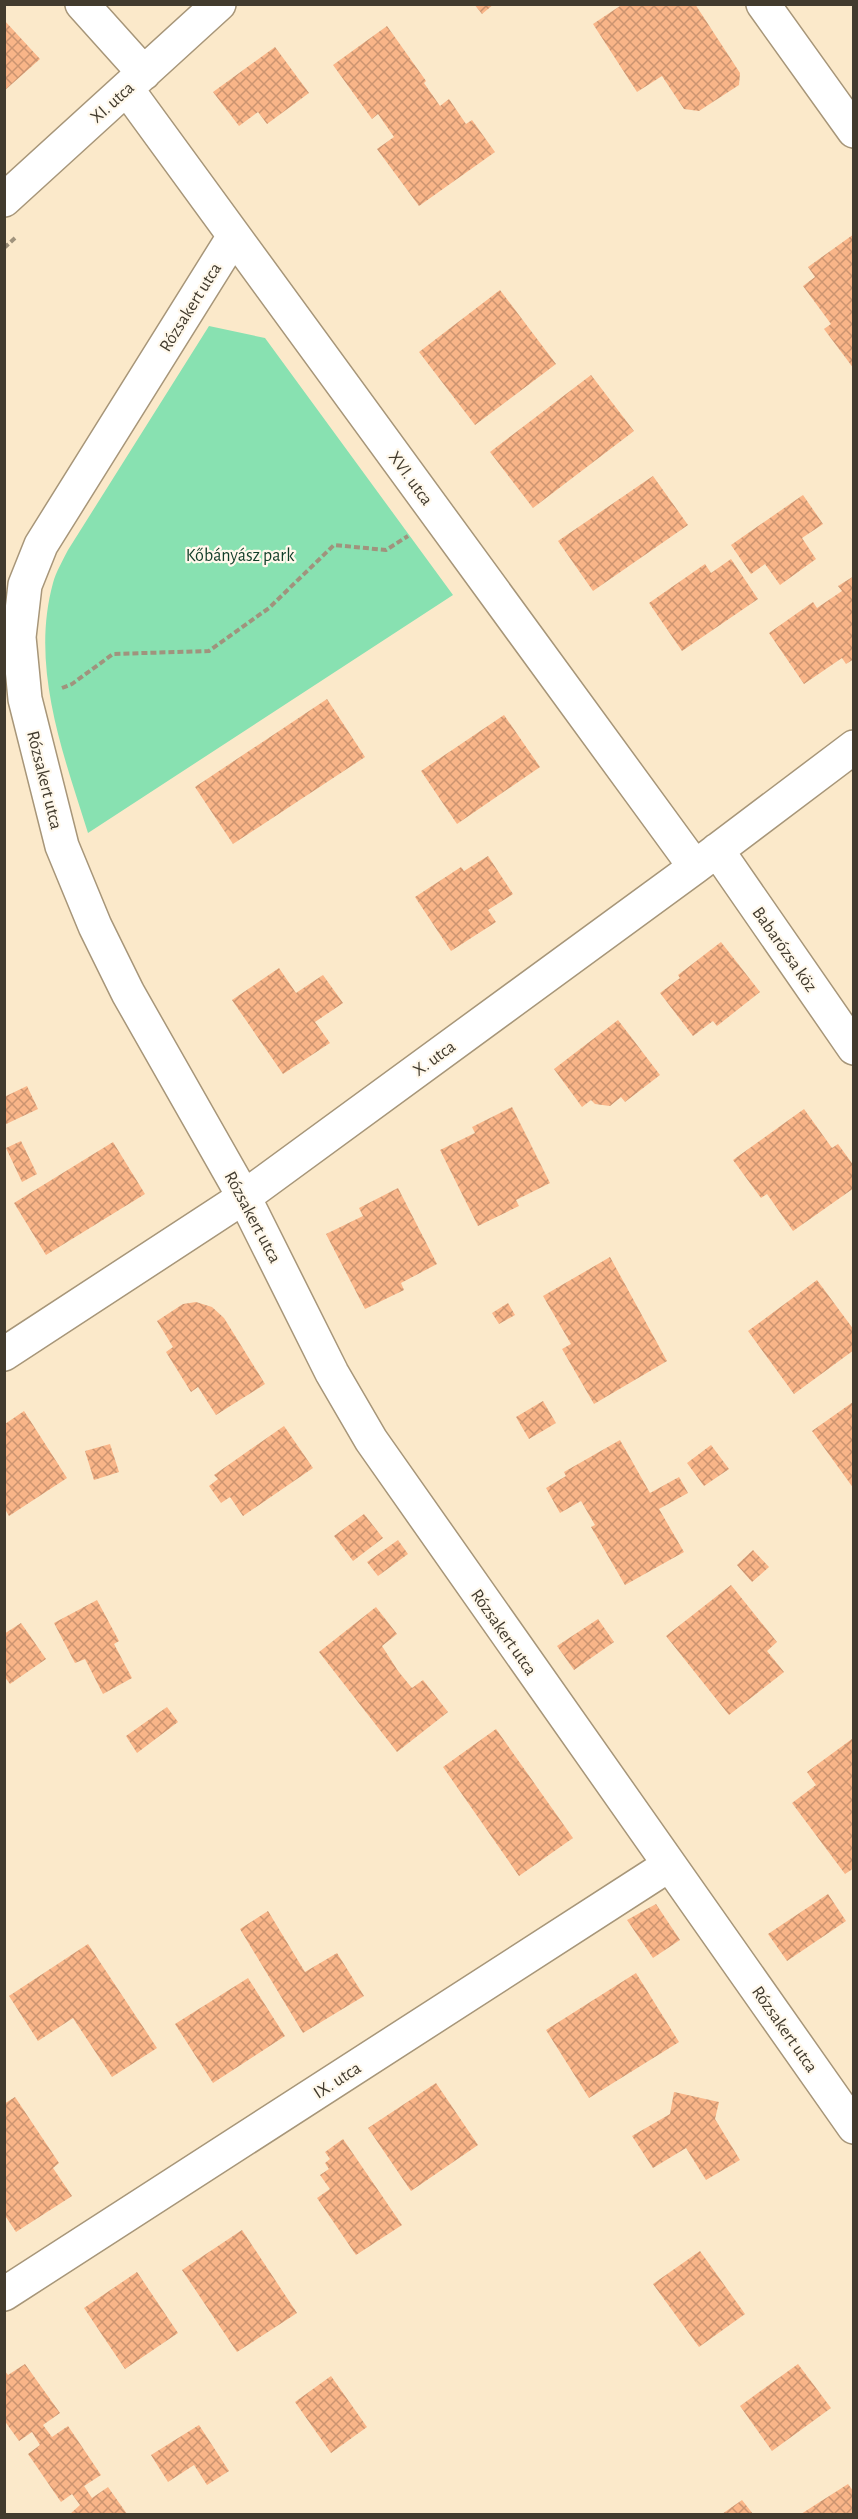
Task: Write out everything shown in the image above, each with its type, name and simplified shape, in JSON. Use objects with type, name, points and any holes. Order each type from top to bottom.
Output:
[{"type":"street","name":"XVI. utca","points":[[82,4],[135,81],[234,236],[438,515],[706,859]]},
{"type":"street","name":"XI. utca","points":[[4,200],[219,4]]},
{"type":"street","points":[[763,4],[854,131]]},
{"type":"street","name":"Rózsakert utca","points":[[234,236],[41,545],[25,585],[19,637],[25,699],[62,846],[95,926],[128,993],[244,1197],[332,1373],[371,1440],[854,2127]]},
{"type":"street","name":"X. utca","points":[[4,1354],[244,1197],[706,859],[854,747]]},
{"type":"street","name":"Babarózsa köz","points":[[706,859],[854,1048]]},
{"type":"street","name":"IX. utca","points":[[4,2294],[669,1865]]},
{"type":"path","points":[[25,699],[72,684],[113,654],[208,651],[269,608],[334,545],[386,550],[438,515]]},
{"type":"green space","name":"Kőbányász park","points":[[209,326],[265,338],[453,595],[88,833],[60,741],[47,678],[45,646],[47,615],[53,583],[68,550]]},
{"type":"building","points":[[474,4],[494,4],[482,14]]},
{"type":"building","points":[[623,4],[695,4],[740,73],[739,85],[699,111],[684,109],[662,76],[637,92],[593,24]]},
{"type":"building","points":[[4,20],[40,59],[4,91]]},
{"type":"building","points":[[387,26],[426,81],[424,83],[440,106],[449,99],[466,124],[472,120],[495,152],[419,206],[377,149],[394,137],[378,114],[372,119],[333,65]]},
{"type":"building","points":[[275,47],[309,93],[267,124],[258,112],[239,126],[213,92]]},
{"type":"building","points":[[854,234],[854,369],[824,329],[831,324],[803,286],[815,277],[808,267]]},
{"type":"building","points":[[500,290],[556,364],[475,425],[419,352]]},
{"type":"building","points":[[591,375],[634,431],[533,508],[490,452]]},
{"type":"building","points":[[653,476],[688,525],[593,591],[558,541]]},
{"type":"building","points":[[803,495],[823,524],[802,538],[816,559],[780,585],[765,564],[751,574],[731,545]]},
{"type":"building","points":[[731,559],[758,599],[682,651],[649,603],[705,564],[711,573]]},
{"type":"building","points":[[854,576],[854,659],[846,664],[842,658],[804,684],[769,633],[813,602],[817,608],[842,591],[838,586]]},
{"type":"building","points":[[327,699],[365,757],[233,844],[195,787]]},
{"type":"building","points":[[504,715],[540,767],[457,824],[421,771]]},
{"type":"building","points":[[488,856],[513,894],[488,910],[496,922],[451,951],[415,897],[461,867],[464,871]]},
{"type":"building","points":[[721,942],[760,992],[717,1026],[713,1021],[693,1036],[660,993],[680,978],[678,975]]},
{"type":"building","points":[[279,968],[296,993],[323,975],[343,1003],[315,1022],[330,1043],[283,1074],[232,1000]]},
{"type":"building","points":[[618,1020],[660,1075],[625,1102],[621,1097],[610,1106],[595,1104],[591,1100],[582,1107],[554,1069]]},
{"type":"building","points":[[27,1086],[38,1109],[4,1125],[4,1097]]},
{"type":"building","points":[[512,1107],[550,1183],[516,1200],[519,1206],[478,1226],[440,1150],[475,1133],[472,1127]]},
{"type":"building","points":[[804,1109],[832,1148],[838,1144],[854,1166],[854,1188],[793,1231],[767,1194],[761,1198],[733,1160]]},
{"type":"building","points":[[21,1141],[37,1174],[22,1182],[6,1148]]},
{"type":"building","points":[[113,1142],[145,1194],[46,1255],[14,1203]]},
{"type":"building","points":[[398,1188],[437,1264],[401,1283],[404,1290],[365,1309],[326,1234],[363,1216],[359,1208]]},
{"type":"building","points":[[610,1257],[667,1361],[594,1404],[562,1349],[571,1344],[543,1296]]},
{"type":"building","points":[[817,1280],[854,1330],[854,1350],[794,1394],[748,1331]]},
{"type":"building","points":[[196,1302],[212,1307],[224,1318],[265,1384],[216,1415],[198,1387],[191,1392],[166,1352],[173,1347],[157,1321],[183,1304]]},
{"type":"building","points":[[508,1303],[515,1315],[499,1324],[492,1313]]},
{"type":"building","points":[[543,1401],[556,1423],[529,1439],[516,1417]]},
{"type":"building","points":[[853,1402],[854,1404],[854,1489],[812,1431]]},
{"type":"building","points":[[24,1411],[67,1478],[9,1516],[5,1509],[5,1424]]},
{"type":"building","points":[[284,1426],[313,1468],[243,1516],[230,1497],[221,1503],[209,1486],[218,1479],[214,1475]]},
{"type":"building","points":[[620,1440],[650,1493],[679,1477],[688,1493],[659,1509],[684,1552],[625,1585],[591,1527],[595,1525],[581,1501],[560,1513],[546,1488],[566,1476],[564,1472]]},
{"type":"building","points":[[110,1444],[119,1472],[94,1480],[85,1451]]},
{"type":"building","points":[[711,1445],[729,1469],[704,1486],[687,1463]]},
{"type":"building","points":[[364,1514],[383,1538],[353,1561],[334,1536]]},
{"type":"building","points":[[398,1540],[408,1554],[378,1576],[367,1562]]},
{"type":"building","points":[[753,1550],[769,1567],[752,1582],[737,1565]]},
{"type":"building","points":[[731,1585],[777,1642],[767,1651],[784,1672],[729,1715],[666,1636]]},
{"type":"building","points":[[97,1600],[119,1641],[114,1644],[132,1678],[103,1694],[85,1659],[75,1663],[54,1623]]},
{"type":"building","points":[[376,1607],[397,1634],[382,1646],[398,1671],[412,1688],[423,1680],[448,1712],[397,1752],[319,1652]]},
{"type":"building","points":[[598,1619],[614,1642],[574,1670],[557,1646]]},
{"type":"building","points":[[21,1623],[46,1659],[10,1684],[4,1676],[4,1634]]},
{"type":"building","points":[[167,1707],[178,1722],[137,1753],[126,1736]]},
{"type":"building","points":[[496,1729],[573,1838],[519,1876],[443,1767]]},
{"type":"building","points":[[852,1739],[854,1868],[845,1874],[792,1803],[816,1785],[807,1772]]},
{"type":"building","points":[[828,1894],[846,1921],[787,1961],[768,1934]]},
{"type":"building","points":[[656,1904],[680,1940],[653,1958],[627,1920]]},
{"type":"building","points":[[268,1911],[305,1972],[337,1953],[364,1996],[303,2033],[240,1929]]},
{"type":"building","points":[[88,1944],[157,2048],[112,2077],[73,2018],[38,2041],[9,1996]]},
{"type":"building","points":[[636,1973],[679,2042],[589,2098],[546,2030]]},
{"type":"building","points":[[248,1978],[285,2036],[213,2083],[175,2024]]},
{"type":"building","points":[[436,2083],[478,2145],[411,2191],[368,2128]]},
{"type":"building","points":[[674,2092],[719,2102],[715,2119],[740,2160],[706,2180],[686,2148],[653,2168],[632,2136],[670,2114]]},
{"type":"building","points":[[15,2097],[59,2163],[53,2168],[72,2196],[16,2232],[4,2214],[4,2104]]},
{"type":"building","points":[[343,2139],[402,2225],[356,2255],[317,2198],[330,2189],[320,2175],[329,2169],[325,2163],[330,2159],[325,2152]]},
{"type":"building","points":[[242,2230],[297,2313],[237,2352],[182,2270]]},
{"type":"building","points":[[700,2251],[745,2314],[699,2347],[653,2284]]},
{"type":"building","points":[[137,2272],[178,2333],[125,2369],[84,2308]]},
{"type":"building","points":[[25,2364],[60,2413],[43,2425],[52,2437],[68,2426],[101,2475],[84,2486],[92,2498],[108,2487],[127,2514],[70,2514],[80,2505],[72,2494],[61,2502],[28,2454],[40,2445],[32,2432],[19,2441],[4,2420],[4,2370],[8,2375]]},
{"type":"building","points":[[798,2364],[831,2408],[772,2451],[740,2406]]},
{"type":"building","points":[[331,2376],[367,2427],[331,2453],[295,2402]]},
{"type":"building","points":[[199,2425],[229,2471],[207,2485],[194,2465],[168,2482],[151,2455]]},
{"type":"building","points":[[848,2484],[854,2492],[854,2514],[801,2514]]},
{"type":"building","points":[[742,2500],[753,2514],[722,2514]]}]
